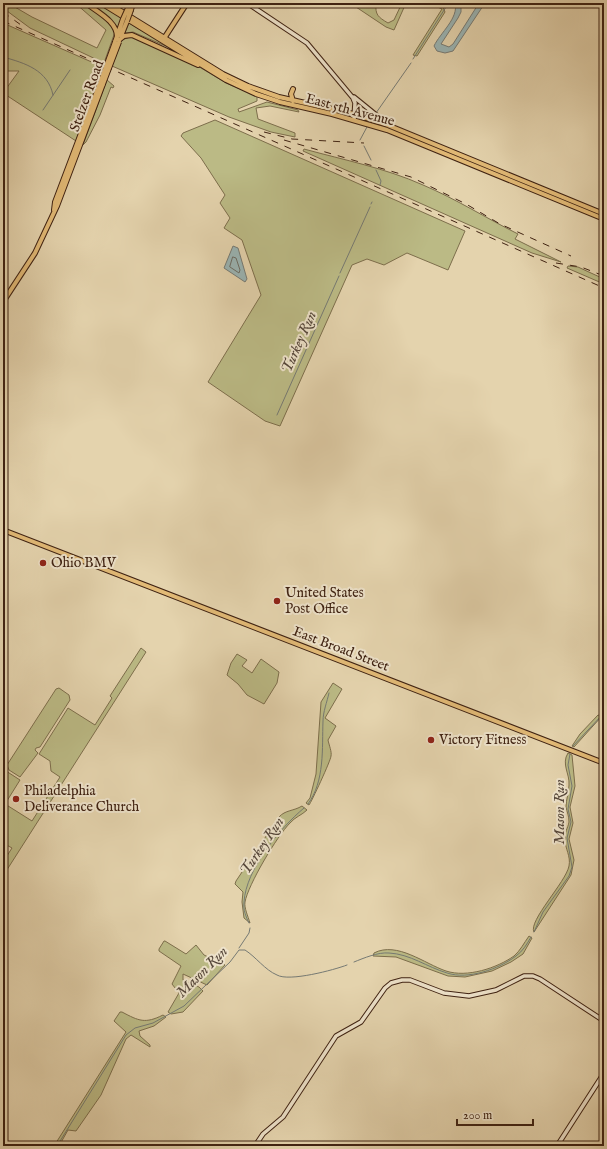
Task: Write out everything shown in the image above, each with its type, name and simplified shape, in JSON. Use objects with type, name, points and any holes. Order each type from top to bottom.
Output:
[{"type":"main road","points":[[86,3],[113,25],[118,40],[124,36],[132,35],[223,78]]},
{"type":"main road","name":"East 5th Avenue","points":[[101,3],[241,83],[259,91],[294,101],[354,114],[390,126],[604,214]]},
{"type":"main road","name":"East 5th Avenue","points":[[108,3],[223,78],[256,94],[280,102],[354,120],[387,130],[604,219]]},
{"type":"main road","name":"Stelzer Road","points":[[3,302],[35,253],[54,210],[118,40],[130,3]]},
{"type":"main road","name":"Stelzer Road","points":[[129,9],[133,3]]},
{"type":"main road","points":[[164,39],[187,3]]},
{"type":"main road","points":[[293,89],[291,96],[294,101]]},
{"type":"main road","name":"East Broad Street","points":[[3,530],[604,763]]},
{"type":"street","points":[[246,3],[306,43],[349,92],[365,107],[390,126]]},
{"type":"street","points":[[349,92],[355,102],[354,120]]},
{"type":"street","points":[[255,1146],[266,1131],[283,1117],[336,1036],[356,1026],[364,1019],[385,988],[391,983],[402,980],[414,981],[451,995],[469,996],[496,990],[520,977],[533,976],[604,1020]]},
{"type":"street","points":[[557,1146],[604,1073]]},
{"type":"shaded area","points":[[3,3],[8,3],[32,17],[97,48],[106,30],[75,3],[87,6],[103,17],[115,32],[104,63],[30,28],[3,8]]},
{"type":"shaded area","points":[[89,3],[97,3],[122,18],[118,27]]},
{"type":"shaded area","points":[[350,3],[376,3],[378,15],[388,23],[394,20],[402,3],[406,3],[394,30],[386,27]]},
{"type":"shaded area","points":[[429,3],[434,3],[443,7],[445,12],[417,56],[413,55],[442,9]]},
{"type":"shaded area","points":[[3,23],[103,67],[76,141],[3,93],[19,71],[3,71]]},
{"type":"shaded area","points":[[129,23],[168,47],[133,32],[125,33]]},
{"type":"shaded area","points":[[132,36],[196,65],[226,83],[257,96],[257,101],[238,109],[239,112],[267,102],[298,110],[299,112],[270,106],[256,108],[258,119],[295,133],[295,137],[271,132],[229,117],[112,66],[122,40]]},
{"type":"shaded area","points":[[107,80],[114,86],[113,88],[111,87],[100,115],[83,145]]},
{"type":"shaded area","points":[[215,120],[465,231],[448,270],[407,253],[384,265],[367,259],[352,265],[280,426],[265,421],[208,382],[261,295],[242,240],[224,228],[230,218],[220,203],[225,195],[201,158],[181,136],[183,133]]},
{"type":"shaded area","points":[[304,149],[379,169],[423,185],[447,196],[518,234],[515,239],[561,262],[532,253],[303,151]]},
{"type":"shaded area","points":[[568,266],[578,267],[604,279],[604,284],[567,268]]},
{"type":"shaded area","points":[[141,648],[146,652],[3,876],[3,862],[12,848],[3,843],[3,771],[6,771],[20,780],[5,804],[32,821],[60,777],[51,771],[50,761],[39,754],[68,708],[95,725],[112,698],[110,696]]},
{"type":"shaded area","points":[[237,654],[247,660],[242,666],[252,673],[261,659],[279,672],[277,683],[264,704],[247,695],[238,684],[227,675],[231,663]]},
{"type":"shaded area","points":[[333,683],[342,689],[325,718],[336,726],[328,740],[331,756],[309,805],[306,803],[310,798],[316,774],[321,702]]},
{"type":"shaded area","points":[[59,688],[69,695],[70,700],[40,747],[36,748],[35,750],[38,753],[20,777],[9,770],[7,765],[56,689]]},
{"type":"shaded area","points":[[598,715],[602,716],[574,747],[572,746],[580,734]]},
{"type":"shaded area","points":[[568,753],[572,755],[575,786],[570,807],[573,823],[569,839],[574,860],[571,875],[534,932],[537,919],[561,882],[569,866],[565,837],[569,822],[566,801],[569,781],[565,761]]},
{"type":"shaded area","points":[[302,806],[307,810],[284,829],[251,884],[245,902],[250,923],[244,918],[242,902],[243,892],[235,884],[236,881],[279,817],[284,813]]},
{"type":"shaded area","points":[[529,936],[532,938],[523,954],[511,962],[492,971],[465,977],[448,976],[396,957],[373,956],[374,953],[383,950],[392,950],[411,955],[438,968],[454,973],[482,971],[514,956]]},
{"type":"shaded area","points":[[164,941],[186,954],[196,945],[204,955],[225,965],[207,985],[183,974],[183,980],[199,987],[203,991],[183,1012],[171,1014],[168,1012],[179,993],[172,984],[181,966],[159,951]]},
{"type":"shaded area","points":[[120,1012],[142,1020],[151,1020],[163,1015],[166,1017],[154,1026],[139,1031],[140,1036],[150,1045],[150,1047],[131,1035],[126,1039],[101,1095],[76,1131],[68,1130],[59,1146],[54,1146],[126,1032],[114,1021]]},
{"type":"water","points":[[455,3],[461,3],[461,12],[441,44],[449,47],[453,44],[479,3],[485,3],[453,51],[445,53],[437,51],[434,46],[452,20]]},
{"type":"water","points":[[233,246],[238,248],[247,279],[245,282],[224,268]]},
{"type":"waterway","name":"Turkey Run","points":[[413,59],[446,7]]},
{"type":"waterway","points":[[3,57],[27,65],[41,74],[46,79],[53,95]]},
{"type":"waterway","name":"Turkey Run","points":[[376,113],[411,63]]},
{"type":"waterway","points":[[43,110],[70,70]]},
{"type":"waterway","name":"Turkey Run","points":[[360,140],[367,127]]},
{"type":"waterway","name":"Turkey Run","points":[[364,146],[371,160]]},
{"type":"waterway","name":"Turkey Run","points":[[376,170],[381,181],[380,185]]},
{"type":"waterway","name":"Turkey Run","points":[[340,273],[370,207]]},
{"type":"waterway","name":"Turkey Run","points":[[277,415],[339,276]]},
{"type":"waterway","name":"Turkey Run","points":[[308,804],[320,775],[322,764],[323,718],[329,693]]},
{"type":"waterway","name":"Mason Run","points":[[573,746],[604,713]]},
{"type":"waterway","name":"Mason Run","points":[[534,932],[543,912],[569,876],[572,867],[567,838],[571,822],[568,809],[572,786],[568,765],[570,754]]},
{"type":"waterway","name":"Turkey Run","points":[[249,923],[244,905],[246,889],[251,876],[266,850],[275,838],[304,808]]},
{"type":"waterway","name":"Turkey Run","points":[[239,948],[249,933],[250,928]]},
{"type":"waterway","name":"Mason Run","points":[[354,962],[376,954],[389,953],[411,958],[455,975],[474,974],[492,969],[509,961],[521,952],[531,937]]},
{"type":"waterway","name":"Mason Run","points":[[57,1146],[126,1035],[135,1028],[153,1023],[184,1006],[230,962],[239,950],[245,950],[268,970],[283,977],[312,974],[347,965]]},
{"type":"railway","points":[[3,12],[21,25]]},
{"type":"railway","points":[[3,21],[604,288]]},
{"type":"railway","points":[[264,132],[292,139],[364,143]]},
{"type":"railway","points":[[284,140],[411,177],[466,204],[500,224],[571,256]]},
{"type":"railway","points":[[556,263],[581,267],[604,276]]},
{"type":"place","name":"Ohio BMV","points":[[43,563]]},
{"type":"place","name":"United States Post Office","points":[[277,601]]},
{"type":"place","name":"Victory Fitness","points":[[431,740]]},
{"type":"place","name":"Philadelphia Deliverance Church","points":[[16,799]]}]
